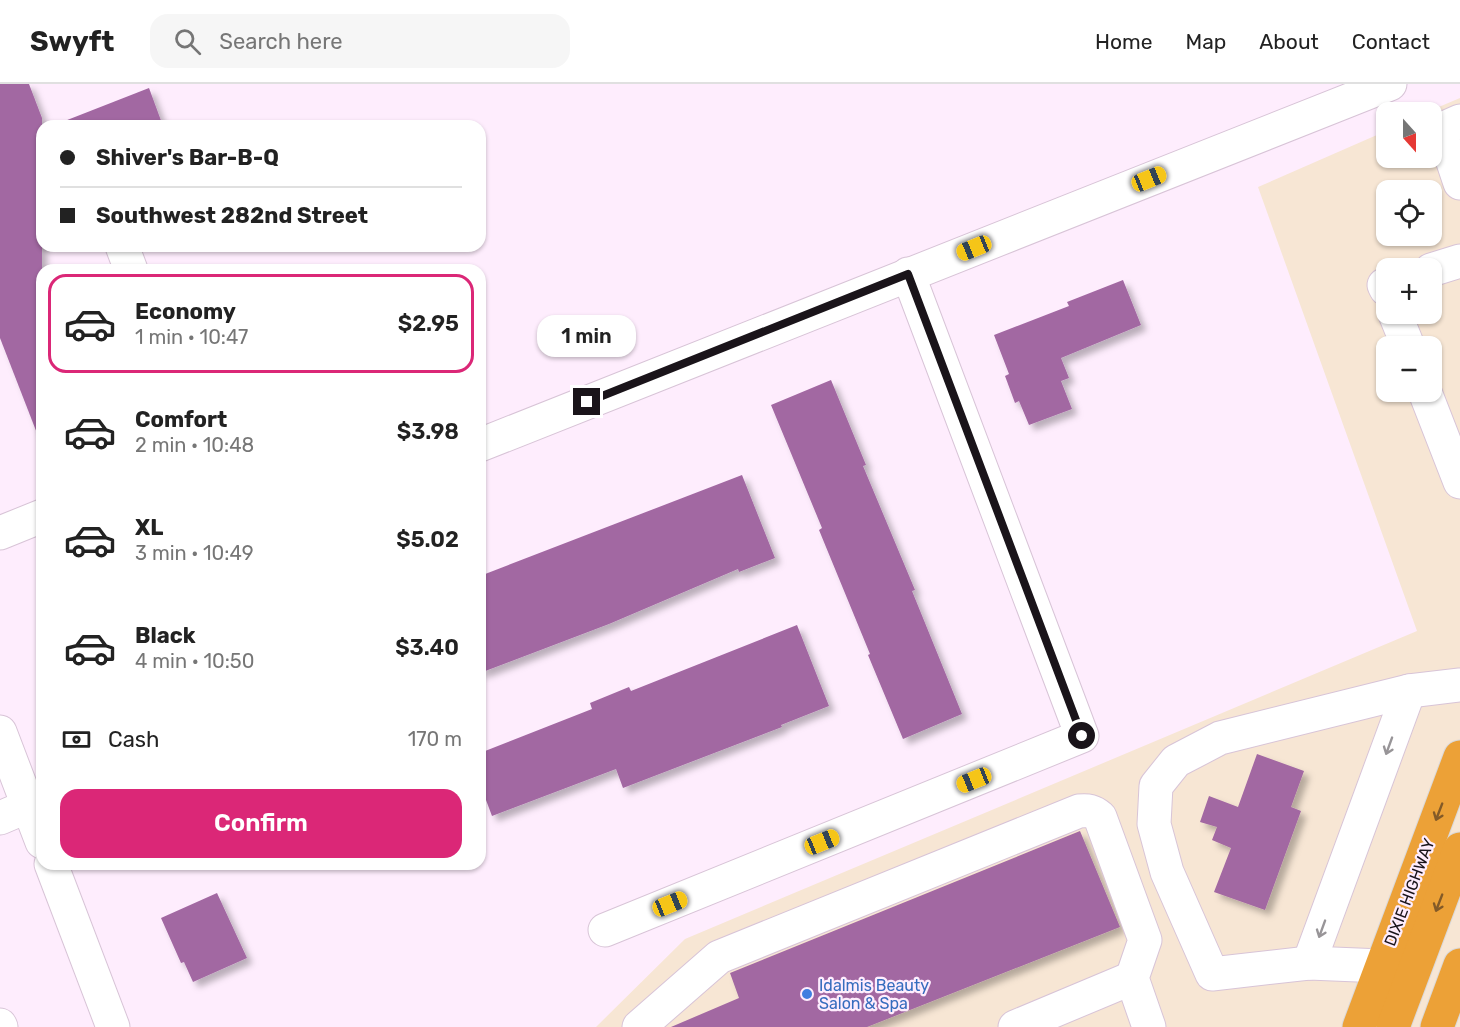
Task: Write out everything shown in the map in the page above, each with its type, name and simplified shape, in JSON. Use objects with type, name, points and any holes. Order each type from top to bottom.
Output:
[{"type":"highway","name":"DIXIE HIGHWAY","points":[[1359,1027],[1460,758]]},
{"type":"highway","points":[[1393,1027],[1460,849]]},
{"type":"highway","points":[[1437,1027],[1457,989]]},
{"type":"street","points":[[486,443],[1390,84]]},
{"type":"street","points":[[1460,121],[1442,129],[1460,183]]},
{"type":"street","points":[[1442,267],[1460,261]]},
{"type":"street","points":[[605,930],[1082,736],[908,274]]},
{"type":"street","points":[[1429,402],[1460,482]]},
{"type":"street","points":[[0,533],[36,518]]},
{"type":"street","points":[[1382,966],[1309,963],[1212,974],[1167,872],[1154,824],[1156,786],[1176,761],[1220,738],[1409,691],[1460,685]]},
{"type":"street","points":[[1309,963],[1409,691]]},
{"type":"street","points":[[0,732],[14,812],[36,836]]},
{"type":"street","points":[[639,1027],[719,957],[1068,815],[1086,810],[1094,811],[1100,817],[1145,940],[1132,978],[1149,1027]]},
{"type":"street","points":[[53,870],[113,1027]]},
{"type":"street","points":[[1015,1027],[1132,978]]},
{"type":"shaded area","points":[[1460,98],[1460,1027],[596,1027],[685,939],[1417,631],[1258,187],[1376,135],[1376,168],[1442,168],[1442,106]]},
{"type":"building","points":[[0,84],[29,84],[42,118],[42,120],[36,120],[36,252],[42,252],[42,264],[36,264],[36,431],[0,338]]},
{"type":"building","points":[[149,88],[161,120],[67,120]]},
{"type":"building","points":[[1123,280],[1141,325],[1061,358],[1069,378],[1061,381],[1072,409],[1029,425],[1019,401],[1015,403],[1005,376],[1009,374],[994,335],[1069,306],[1067,302]]},
{"type":"building","points":[[831,380],[962,714],[903,739],[819,530],[822,528],[771,405]]},
{"type":"building","points":[[742,475],[775,558],[739,572],[738,569],[609,624],[486,671],[486,574]]},
{"type":"building","points":[[797,625],[829,706],[781,725],[782,727],[623,788],[616,769],[492,816],[486,800],[486,751],[592,709],[590,703],[629,687],[631,691]]},
{"type":"building","points":[[1257,754],[1304,771],[1291,807],[1301,811],[1265,910],[1214,892],[1231,848],[1212,840],[1217,827],[1200,822],[1209,796],[1238,807]]},
{"type":"building","points":[[1080,831],[1120,927],[867,1027],[671,1027],[739,998],[730,973]]},
{"type":"building","points":[[217,893],[247,958],[193,982],[184,962],[181,963],[161,918]]},
{"type":"place","name":"Idalmis Beauty Salon & Spa","points":[[807,994]]},
{"type":"route","points":[[587,402],[908,274],[1082,736]]}]
